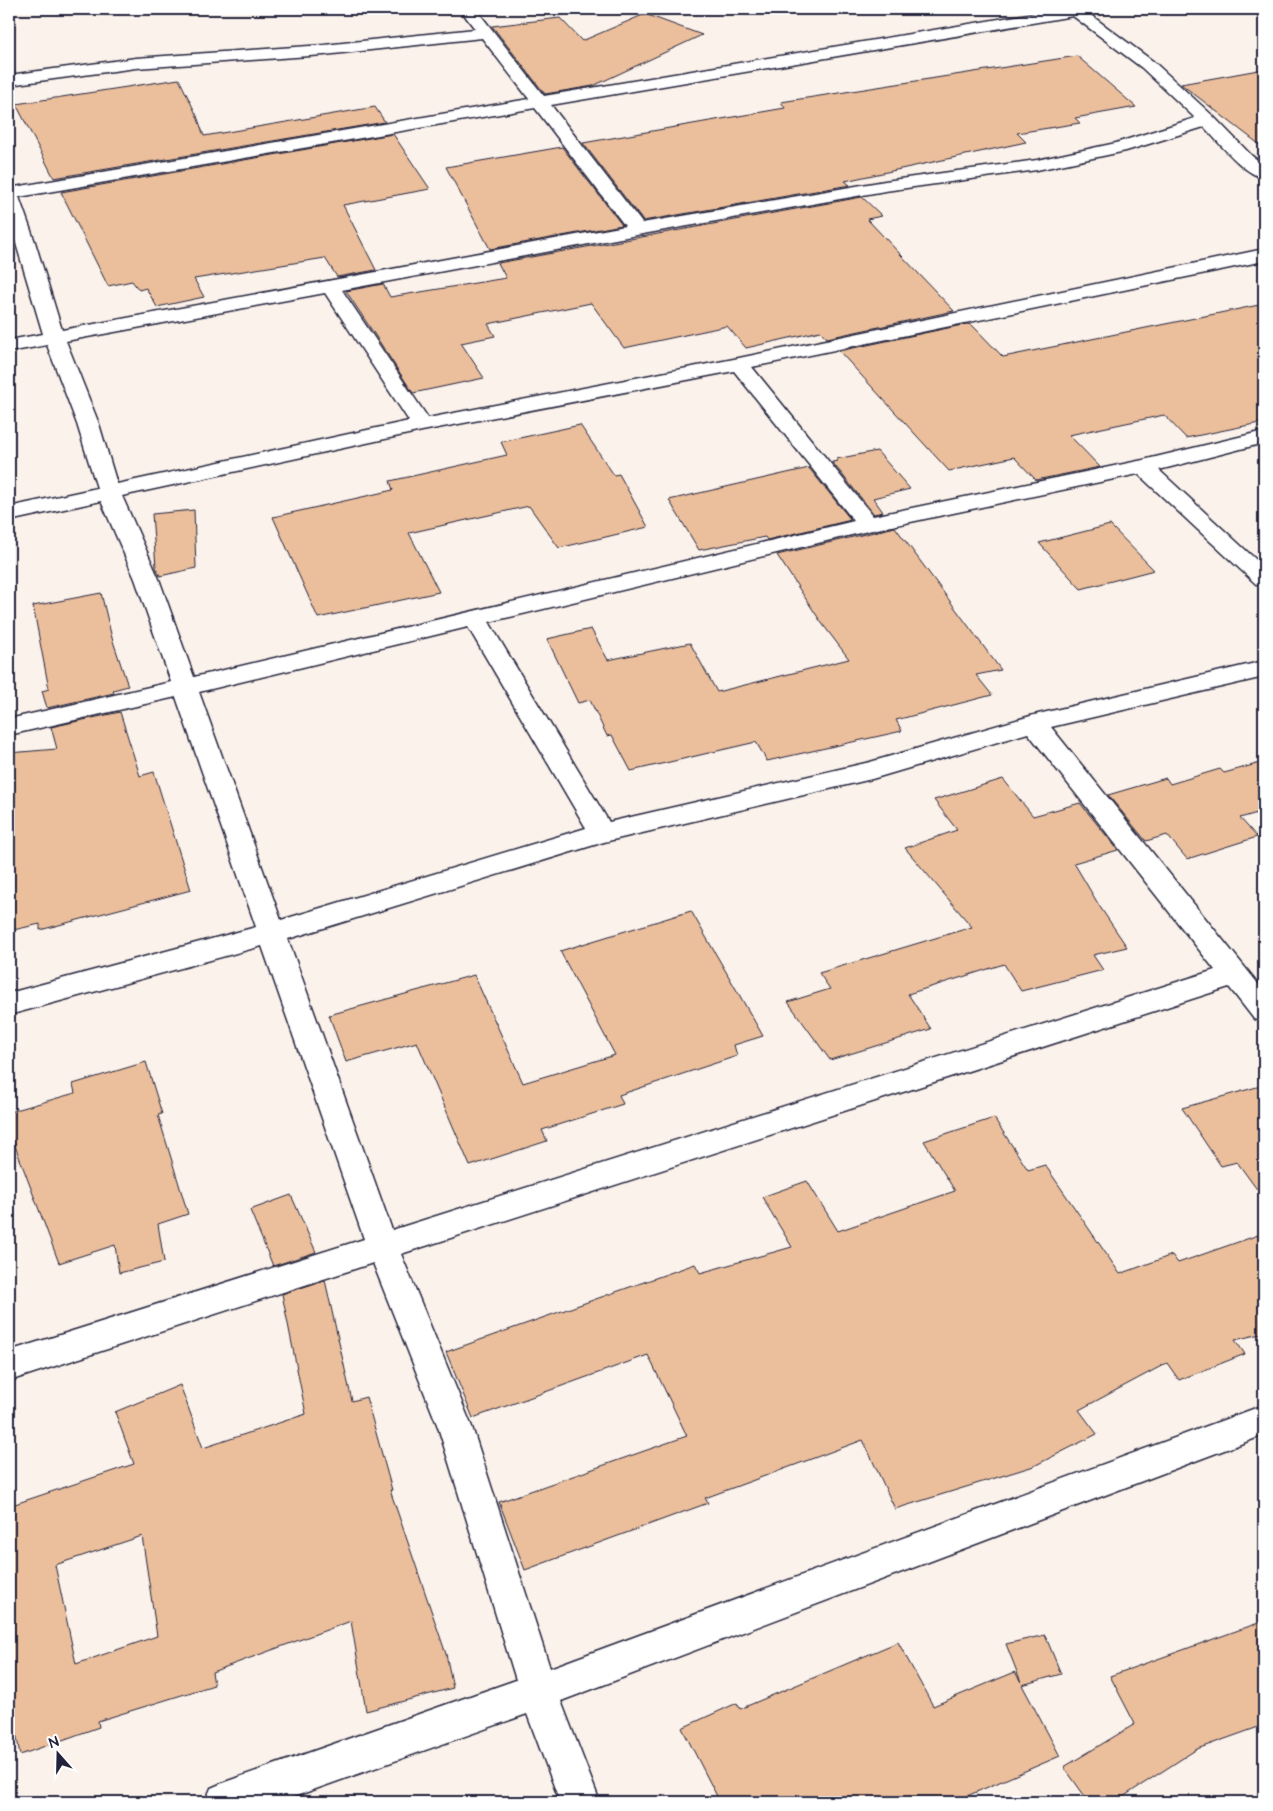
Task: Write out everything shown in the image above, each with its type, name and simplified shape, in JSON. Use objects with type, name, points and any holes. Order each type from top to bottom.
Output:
[{"type":"street","points":[[468,9],[637,228]]},
{"type":"street","points":[[580,1802],[538,1691],[455,1427],[382,1246],[147,579],[109,493],[88,424],[54,337],[26,242],[9,194],[1080,9],[1148,65],[1207,120],[1246,160],[1264,173]]},
{"type":"street","points":[[9,80],[136,63],[324,50],[485,33]]},
{"type":"street","points":[[9,346],[637,228],[885,186],[1037,165],[1120,147],[1207,120]]},
{"type":"street","points":[[9,514],[422,425],[739,364],[1264,255]]},
{"type":"street","points":[[329,285],[422,425]]},
{"type":"street","points":[[739,364],[868,524]]},
{"type":"street","points":[[9,727],[185,687],[868,524],[1143,467],[1264,438]]},
{"type":"street","points":[[1143,467],[1264,579]]},
{"type":"street","points":[[475,618],[602,833]]},
{"type":"street","points":[[9,1004],[273,933],[602,833],[872,770],[1034,723],[1264,669]]},
{"type":"street","points":[[1034,723],[1264,1011]]},
{"type":"street","points":[[9,1366],[1235,974]]},
{"type":"street","points":[[225,1802],[538,1691],[1264,1420]]},
{"type":"building","points":[[645,14],[702,35],[593,86],[545,94],[492,26],[560,18],[582,41]]},
{"type":"building","points":[[1077,56],[1136,107],[1075,118],[1080,123],[1017,133],[1026,142],[845,181],[850,185],[643,221],[583,143],[785,108],[781,102]]},
{"type":"building","points":[[1264,69],[1264,148],[1181,84]]},
{"type":"building","points":[[179,79],[197,116],[204,136],[375,107],[385,122],[54,178],[16,104]]},
{"type":"building","points":[[393,134],[430,189],[343,205],[376,270],[337,277],[325,258],[194,279],[204,297],[157,307],[146,288],[139,290],[132,281],[108,286],[61,192]]},
{"type":"building","points":[[562,147],[622,225],[490,249],[446,167]]},
{"type":"building","points":[[862,197],[882,216],[867,219],[954,311],[827,338],[820,331],[746,348],[727,326],[624,348],[591,303],[488,324],[495,336],[461,343],[484,378],[413,393],[346,291],[383,284],[390,297],[506,278],[498,263]]},
{"type":"building","points":[[1264,304],[1264,422],[1186,438],[1164,415],[1069,435],[1100,467],[1036,480],[1014,457],[949,471],[839,351],[967,324],[972,325],[1003,357]]},
{"type":"building","points":[[580,425],[614,475],[619,474],[648,527],[559,548],[529,506],[409,533],[439,592],[318,618],[273,517],[393,490],[390,481],[507,455],[501,442]]},
{"type":"building","points":[[877,451],[910,489],[873,498],[883,512],[874,514],[832,462],[838,461],[836,459]]},
{"type":"building","points":[[809,468],[851,520],[767,540],[765,537],[699,550],[669,500]]},
{"type":"building","points":[[194,510],[196,568],[160,576],[156,567],[152,514]]},
{"type":"building","points":[[1110,525],[1154,570],[1081,589],[1039,543]]},
{"type":"building","points":[[895,527],[1001,670],[976,675],[992,695],[896,720],[902,731],[767,761],[756,742],[631,771],[612,735],[607,736],[590,700],[578,703],[547,639],[591,629],[608,660],[690,643],[717,692],[849,659],[821,622],[777,555]]},
{"type":"building","points":[[101,593],[112,638],[128,686],[113,690],[114,693],[47,708],[42,691],[49,689],[33,606]]},
{"type":"building","points":[[120,712],[140,776],[154,772],[191,890],[40,930],[40,924],[9,931],[9,753],[57,749],[51,727]]},
{"type":"building","points":[[1264,762],[1264,811],[1240,818],[1257,837],[1187,859],[1167,835],[1146,841],[1108,795],[1166,778],[1170,784],[1220,769],[1224,773]]},
{"type":"building","points":[[1003,779],[1033,816],[1080,803],[1118,850],[1074,863],[1127,947],[1093,955],[1103,970],[1021,991],[1004,964],[908,994],[931,1029],[830,1060],[788,1002],[830,989],[819,973],[972,927],[905,848],[957,830],[934,800]]},
{"type":"building","points":[[691,911],[763,1036],[734,1045],[737,1056],[619,1095],[623,1104],[542,1130],[547,1141],[470,1166],[417,1042],[346,1062],[329,1015],[474,975],[523,1083],[615,1055],[560,951]]},
{"type":"building","points":[[146,1062],[162,1114],[158,1115],[188,1214],[158,1224],[164,1262],[119,1273],[115,1245],[59,1263],[9,1130],[9,1112],[75,1093],[73,1084]]},
{"type":"building","points":[[1264,1085],[1264,1199],[1237,1162],[1221,1166],[1182,1108]]},
{"type":"building","points":[[994,1118],[1028,1170],[1045,1165],[1120,1274],[1172,1255],[1178,1263],[1264,1233],[1264,1333],[1235,1340],[1245,1354],[1179,1380],[1167,1363],[1079,1410],[1097,1434],[1034,1466],[895,1509],[863,1440],[705,1498],[708,1503],[525,1570],[499,1502],[687,1436],[648,1355],[473,1418],[446,1352],[695,1264],[700,1273],[792,1247],[762,1197],[807,1181],[838,1231],[955,1191],[924,1141]]},
{"type":"building","points":[[291,1195],[316,1252],[273,1266],[250,1210]]},
{"type":"building","points":[[325,1280],[352,1401],[366,1397],[392,1490],[390,1490],[446,1654],[453,1688],[366,1711],[351,1621],[212,1672],[214,1685],[98,1721],[99,1727],[20,1755],[9,1692],[9,1506],[134,1464],[115,1412],[180,1385],[203,1448],[306,1414],[282,1294]],"holes":[[[142,1536],[157,1636],[76,1664],[55,1565]]]},
{"type":"building","points":[[1264,1621],[1264,1725],[1197,1749],[1115,1802],[1089,1802],[1064,1767],[1135,1724],[1110,1676]]},
{"type":"building","points":[[1045,1635],[1061,1674],[1022,1685],[1060,1756],[953,1802],[720,1802],[682,1728],[737,1703],[740,1709],[898,1642],[933,1706],[1015,1672],[1021,1682],[1006,1644]]}]
